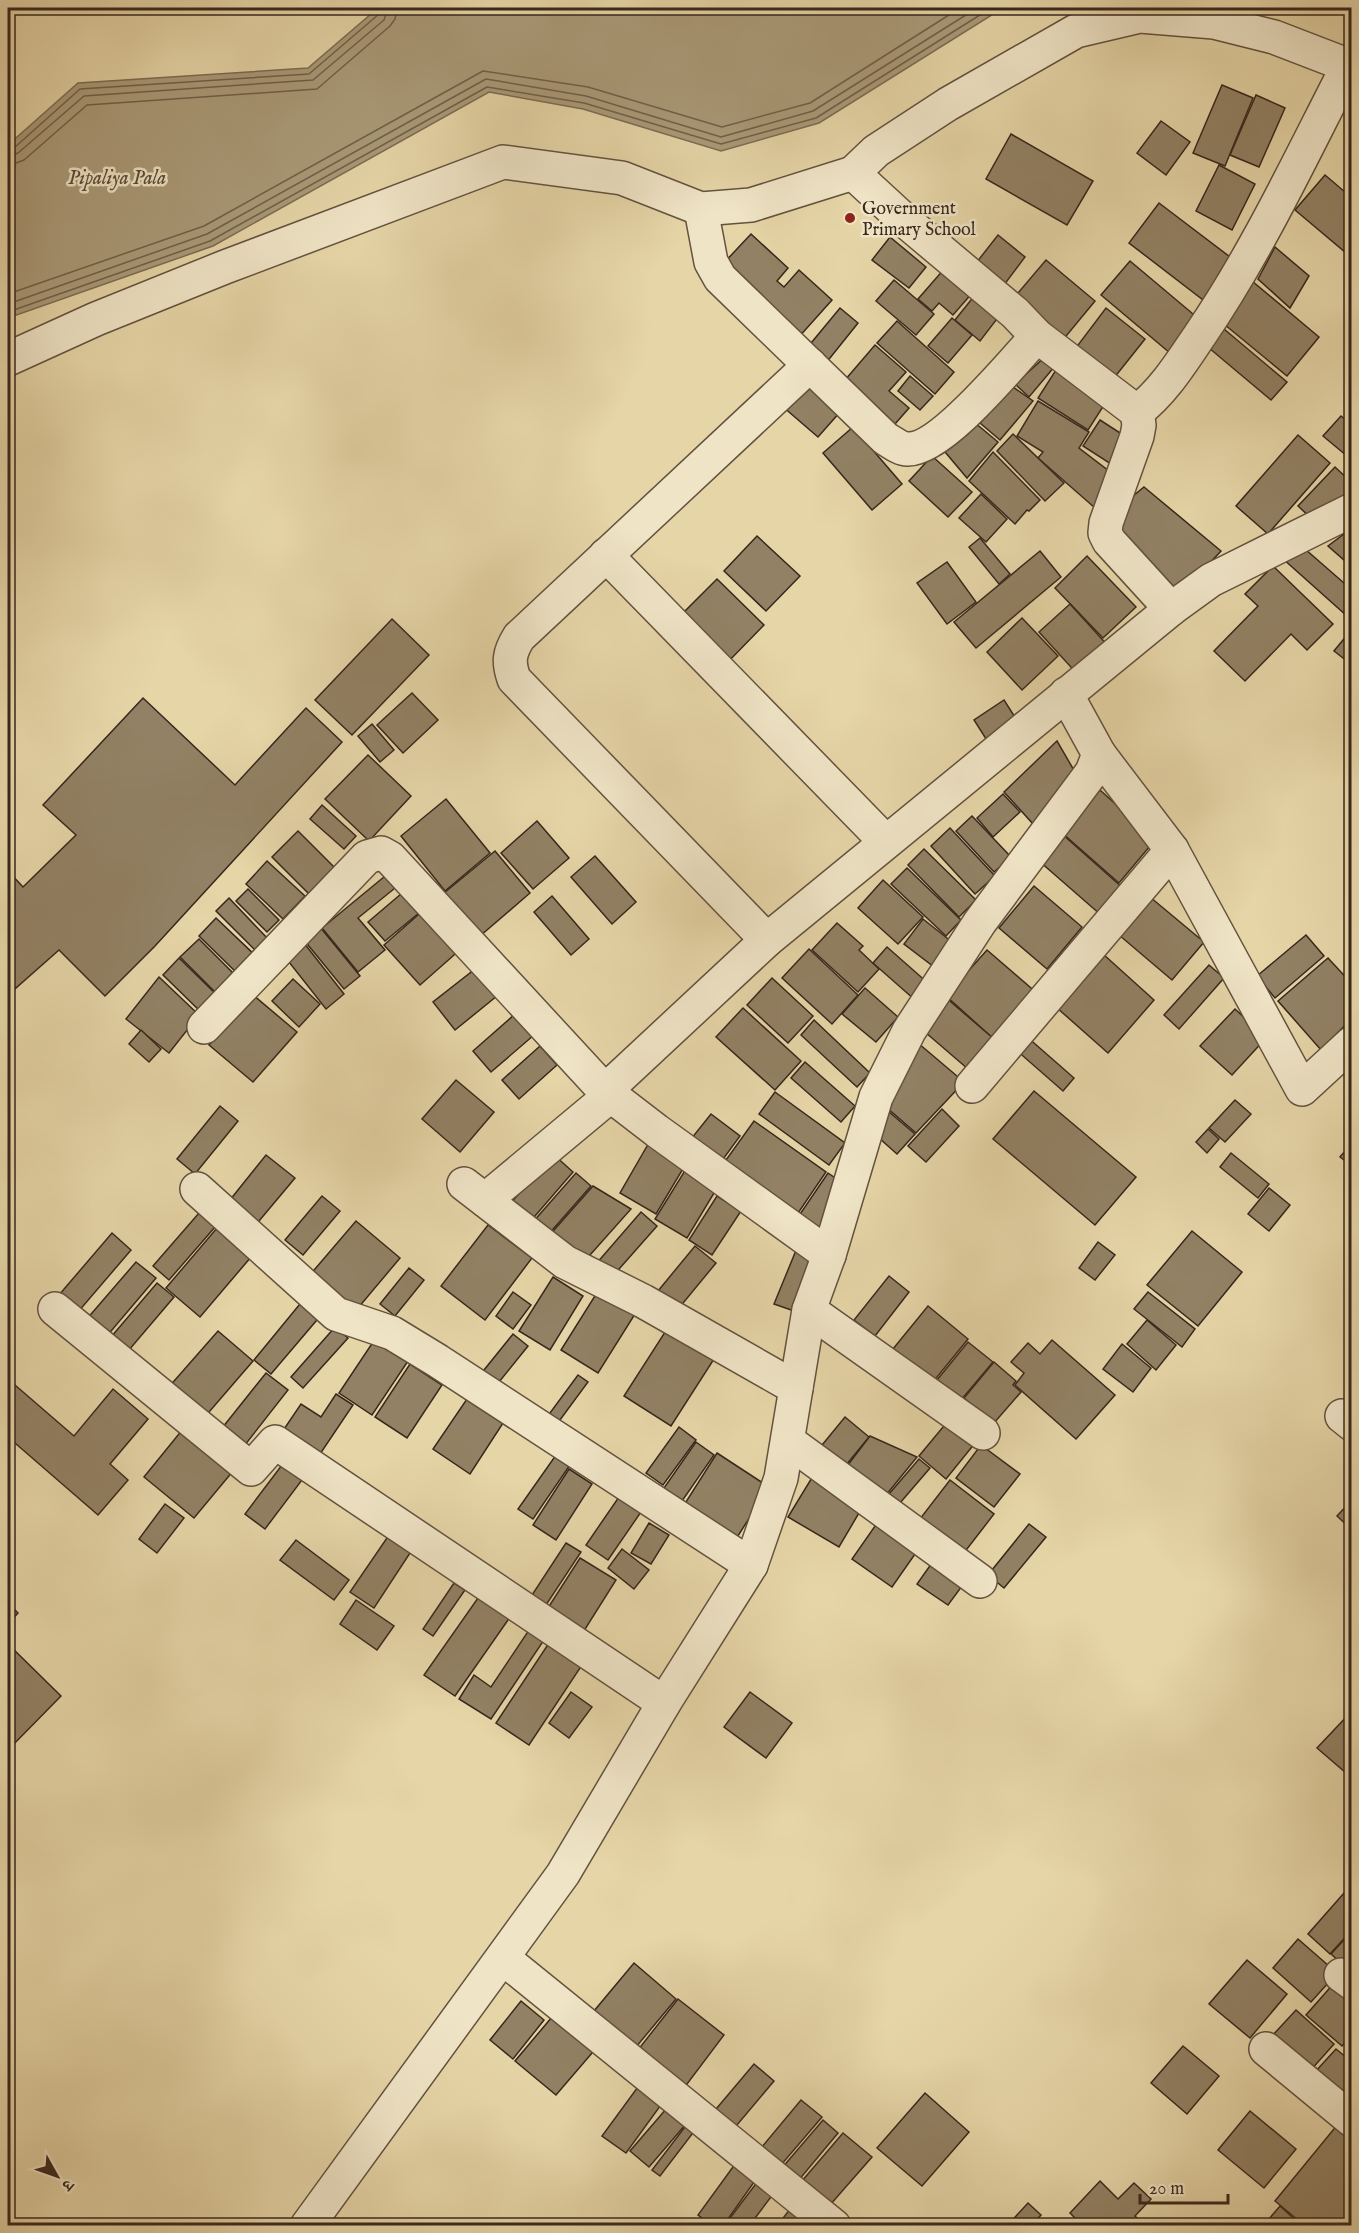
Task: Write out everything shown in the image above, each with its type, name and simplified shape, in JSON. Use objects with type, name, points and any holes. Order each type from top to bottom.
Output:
[{"type":"street","points":[[8,360],[96,319],[225,267],[503,162],[622,178],[701,209],[751,205],[853,173],[876,151],[948,104],[1076,31],[1140,16],[1214,22],[1274,37],[1350,67],[1230,290],[1170,379],[1153,400],[1137,412]]},
{"type":"street","points":[[853,173],[903,219],[1015,313],[1037,336],[1137,412],[1139,425],[1137,436],[1106,523],[1105,533],[1109,541],[1171,609]]},
{"type":"street","points":[[701,209],[711,262],[720,278],[886,439],[905,449],[923,447],[946,432],[1037,336]]},
{"type":"street","points":[[767,940],[514,679],[509,665],[519,637],[810,365]]},
{"type":"street","points":[[796,1388],[643,1301],[565,1262],[475,1192],[608,1093],[767,940],[1171,609],[1211,580],[1352,510]]},
{"type":"street","points":[[606,555],[886,842]]},
{"type":"street","points":[[1066,694],[1099,753],[1172,850],[1302,1089],[1352,1043]]},
{"type":"street","points":[[307,2226],[563,1874],[664,1703],[751,1565],[782,1478],[809,1310],[829,1255],[876,1097],[909,1031],[980,922],[1092,772],[1099,753]]},
{"type":"street","points":[[972,1086],[1172,850]]},
{"type":"street","points":[[204,1027],[367,857],[381,853],[390,858],[608,1093],[829,1255]]},
{"type":"street","points":[[197,1189],[336,1314],[392,1333],[751,1565]]},
{"type":"street","points":[[55,1309],[252,1469],[275,1442],[664,1703]]},
{"type":"street","points":[[809,1310],[983,1434]]},
{"type":"street","points":[[788,1441],[980,1581]]},
{"type":"street","points":[[502,1958],[834,2226]]},
{"type":"street","points":[[1266,2049],[1352,2120]]},
{"type":"water","name":"Pipaliya Pala","points":[[378,8],[1003,8],[819,123],[721,151],[583,109],[489,92],[213,246],[8,318],[8,145],[78,83],[308,68]]},
{"type":"building","points":[[1222,85],[1253,98],[1225,166],[1193,153]]},
{"type":"building","points":[[1256,95],[1285,108],[1259,167],[1230,155]]},
{"type":"building","points":[[1161,121],[1190,142],[1166,175],[1137,153]]},
{"type":"building","points":[[1011,134],[1093,181],[1067,225],[986,179]]},
{"type":"building","points":[[1219,165],[1255,184],[1232,230],[1196,211]]},
{"type":"building","points":[[1325,175],[1352,198],[1352,258],[1295,210]]},
{"type":"building","points":[[1159,203],[1238,263],[1207,303],[1129,243]]},
{"type":"building","points":[[751,234],[788,268],[777,281],[784,287],[799,270],[832,300],[798,338],[721,266]]},
{"type":"building","points":[[998,235],[1025,257],[1001,289],[973,267]]},
{"type":"building","points":[[890,237],[926,267],[909,288],[872,260]]},
{"type":"building","points":[[1275,247],[1309,276],[1290,308],[1258,279]]},
{"type":"building","points":[[1046,260],[1095,301],[1062,341],[1013,299]]},
{"type":"building","points":[[1130,261],[1199,319],[1170,353],[1101,295]]},
{"type":"building","points":[[945,268],[973,292],[953,315],[939,303],[932,311],[918,299]]},
{"type":"building","points":[[894,280],[934,314],[916,335],[876,301]]},
{"type":"building","points":[[1252,281],[1319,337],[1287,376],[1219,320]]},
{"type":"building","points":[[975,295],[1000,315],[980,341],[955,320]]},
{"type":"building","points":[[840,308],[858,323],[826,363],[807,348]]},
{"type":"building","points":[[1106,308],[1145,339],[1110,383],[1072,353]]},
{"type":"building","points":[[952,318],[972,335],[948,363],[928,346]]},
{"type":"building","points":[[897,321],[954,372],[935,394],[877,343]]},
{"type":"building","points":[[1224,329],[1287,382],[1271,400],[1209,348]]},
{"type":"building","points":[[875,345],[906,372],[889,391],[909,408],[888,432],[839,387]]},
{"type":"building","points":[[1045,357],[1055,366],[1029,397],[1015,384]]},
{"type":"building","points":[[1056,370],[1106,402],[1088,430],[1038,398]]},
{"type":"building","points":[[910,376],[933,396],[920,410],[898,391]]},
{"type":"building","points":[[804,381],[840,412],[818,437],[782,406]]},
{"type":"building","points":[[1013,387],[1033,401],[1000,440],[980,423]]},
{"type":"building","points":[[1038,401],[1089,432],[1079,448],[1118,478],[1095,508],[1038,458],[1043,452],[1017,436]]},
{"type":"building","points":[[1341,416],[1352,425],[1352,450],[1347,456],[1323,436]]},
{"type":"building","points":[[968,417],[998,442],[967,478],[940,446]]},
{"type":"building","points":[[1100,420],[1131,440],[1114,466],[1083,446]]},
{"type":"building","points":[[853,427],[902,484],[872,510],[823,453]]},
{"type":"building","points":[[1013,434],[1064,483],[1045,501],[997,451]]},
{"type":"building","points":[[1298,435],[1330,463],[1268,534],[1236,506]]},
{"type":"building","points":[[993,452],[1040,500],[1015,524],[969,481]]},
{"type":"building","points":[[932,456],[972,492],[948,517],[909,481]]},
{"type":"building","points":[[1335,467],[1352,483],[1352,498],[1311,518],[1298,506]]},
{"type":"building","points":[[1144,487],[1221,551],[1174,601],[1115,540],[1132,497]]},
{"type":"building","points":[[981,494],[1007,519],[986,542],[959,518]]},
{"type":"building","points":[[1352,528],[1352,567],[1328,546]]},
{"type":"building","points":[[757,536],[800,576],[766,611],[724,571]]},
{"type":"building","points":[[980,538],[1010,574],[999,584],[969,547]]},
{"type":"building","points":[[1297,542],[1352,590],[1352,612],[1347,616],[1282,558]]},
{"type":"building","points":[[1040,551],[1061,577],[976,648],[954,622]]},
{"type":"building","points":[[1087,556],[1136,607],[1103,638],[1055,588]]},
{"type":"building","points":[[947,562],[976,602],[947,624],[917,583]]},
{"type":"building","points":[[1273,566],[1333,624],[1307,650],[1291,634],[1245,681],[1214,651],[1258,606],[1245,594]]},
{"type":"building","points":[[717,579],[764,625],[723,667],[676,620]]},
{"type":"building","points":[[1070,604],[1110,648],[1080,677],[1039,632]]},
{"type":"building","points":[[1022,618],[1058,656],[1022,690],[987,652]]},
{"type":"building","points":[[392,619],[429,655],[352,735],[315,700]]},
{"type":"building","points":[[1352,629],[1352,665],[1334,651]]},
{"type":"building","points":[[412,693],[438,720],[403,753],[377,725]]},
{"type":"building","points":[[143,698],[235,785],[306,708],[342,742],[155,946],[105,996],[59,950],[8,995],[8,871],[23,887],[76,835],[43,805]]},
{"type":"building","points":[[1004,700],[1018,722],[988,742],[974,720]]},
{"type":"building","points":[[372,724],[394,750],[380,762],[358,736]]},
{"type":"building","points":[[1057,741],[1075,772],[1034,825],[1004,792]]},
{"type":"building","points":[[368,755],[411,796],[369,841],[325,799]]},
{"type":"building","points":[[1100,790],[1155,840],[1119,883],[1061,832]]},
{"type":"building","points":[[1003,794],[1020,812],[993,837],[977,818]]},
{"type":"building","points":[[446,799],[490,853],[445,891],[401,836]]},
{"type":"building","points":[[322,805],[356,836],[344,849],[310,819]]},
{"type":"building","points":[[972,816],[1011,857],[994,872],[956,831]]},
{"type":"building","points":[[537,821],[569,858],[533,889],[501,853]]},
{"type":"building","points":[[950,828],[995,876],[975,894],[931,846]]},
{"type":"building","points":[[298,831],[337,870],[311,896],[272,857]]},
{"type":"building","points":[[1062,834],[1124,889],[1101,915],[1039,861]]},
{"type":"building","points":[[924,849],[976,900],[959,917],[908,865]]},
{"type":"building","points":[[495,851],[530,893],[480,936],[444,893]]},
{"type":"building","points":[[595,856],[636,902],[612,924],[571,877]]},
{"type":"building","points":[[267,861],[305,896],[283,919],[246,884]]},
{"type":"building","points":[[907,868],[961,920],[946,936],[891,884]]},
{"type":"building","points":[[390,872],[400,884],[358,918],[385,950],[358,972],[322,928]]},
{"type":"building","points":[[883,880],[923,917],[898,944],[858,908]]},
{"type":"building","points":[[1034,886],[1082,927],[1047,969],[999,928]]},
{"type":"building","points":[[408,888],[425,908],[385,941],[368,922]]},
{"type":"building","points":[[248,889],[279,920],[267,932],[236,901]]},
{"type":"building","points":[[552,896],[589,939],[571,955],[534,912]]},
{"type":"building","points":[[1150,897],[1204,942],[1172,980],[1119,935]]},
{"type":"building","points":[[229,898],[269,940],[257,952],[216,911]]},
{"type":"building","points":[[427,907],[462,948],[420,985],[384,945]]},
{"type":"building","points":[[216,918],[258,958],[240,976],[199,936]]},
{"type":"building","points":[[923,919],[957,946],[938,970],[904,944]]},
{"type":"building","points":[[837,923],[863,946],[859,950],[879,969],[858,992],[812,950]]},
{"type":"building","points":[[320,927],[360,976],[344,989],[304,940]]},
{"type":"building","points":[[1306,935],[1324,956],[1275,998],[1257,976]]},
{"type":"building","points":[[199,939],[240,980],[222,999],[180,957]]},
{"type":"building","points":[[304,943],[344,994],[326,1009],[285,957]]},
{"type":"building","points":[[887,947],[929,984],[915,1000],[873,963]]},
{"type":"building","points":[[809,949],[858,995],[832,1024],[782,978]]},
{"type":"building","points":[[987,950],[1038,994],[996,1041],[946,996]]},
{"type":"building","points":[[1103,954],[1154,1000],[1108,1053],[1056,1007]]},
{"type":"building","points":[[179,958],[221,999],[205,1016],[163,975]]},
{"type":"building","points":[[1328,958],[1352,984],[1352,1018],[1321,1050],[1278,1001]]},
{"type":"building","points":[[1209,965],[1224,978],[1179,1029],[1164,1015]]},
{"type":"building","points":[[475,969],[497,996],[455,1030],[433,1002]]},
{"type":"building","points":[[159,977],[199,1015],[169,1053],[126,1019]]},
{"type":"building","points":[[772,978],[813,1016],[788,1043],[747,1005]]},
{"type":"building","points":[[293,979],[320,1004],[299,1027],[272,1001]]},
{"type":"building","points":[[865,988],[898,1017],[876,1042],[842,1014]]},
{"type":"building","points":[[253,995],[297,1032],[253,1082],[209,1045]]},
{"type":"building","points":[[944,996],[994,1039],[968,1069],[918,1026]]},
{"type":"building","points":[[743,1008],[801,1061],[775,1090],[716,1037]]},
{"type":"building","points":[[1235,1009],[1266,1038],[1232,1075],[1200,1046]]},
{"type":"building","points":[[515,1014],[534,1035],[491,1072],[473,1051]]},
{"type":"building","points":[[814,1020],[870,1073],[857,1087],[801,1035]]},
{"type":"building","points":[[141,1030],[161,1049],[149,1062],[129,1044]]},
{"type":"building","points":[[1026,1036],[1074,1078],[1063,1091],[1015,1049]]},
{"type":"building","points":[[918,1043],[964,1082],[916,1133],[886,1107]]},
{"type":"building","points":[[540,1046],[557,1065],[519,1099],[502,1080]]},
{"type":"building","points":[[805,1062],[855,1106],[841,1122],[791,1078]]},
{"type":"building","points":[[456,1080],[494,1112],[460,1152],[422,1119]]},
{"type":"building","points":[[1034,1091],[1136,1177],[1095,1225],[993,1139]]},
{"type":"building","points":[[775,1092],[845,1143],[829,1165],[759,1114]]},
{"type":"building","points":[[1235,1100],[1251,1114],[1225,1142],[1209,1128]]},
{"type":"building","points":[[220,1106],[238,1121],[195,1174],[177,1159]]},
{"type":"building","points":[[942,1109],[959,1126],[926,1162],[908,1146]]},
{"type":"building","points":[[888,1111],[915,1134],[897,1154],[870,1130]]},
{"type":"building","points":[[711,1114],[740,1136],[721,1162],[691,1139]]},
{"type":"building","points":[[754,1121],[826,1172],[794,1219],[721,1167]]},
{"type":"building","points":[[1208,1129],[1219,1139],[1207,1153],[1196,1142]]},
{"type":"building","points":[[650,1141],[687,1162],[656,1214],[620,1193]]},
{"type":"building","points":[[1352,1143],[1352,1166],[1340,1157]]},
{"type":"building","points":[[1231,1153],[1269,1184],[1258,1198],[1220,1167]]},
{"type":"building","points":[[553,1154],[573,1172],[529,1223],[509,1205]]},
{"type":"building","points":[[266,1155],[295,1178],[254,1227],[226,1205]]},
{"type":"building","points":[[686,1169],[717,1188],[687,1238],[655,1219]]},
{"type":"building","points":[[576,1173],[591,1186],[547,1236],[532,1223]]},
{"type":"building","points":[[828,1173],[844,1184],[823,1239],[796,1220]]},
{"type":"building","points":[[593,1186],[631,1209],[582,1264],[547,1238]]},
{"type":"building","points":[[1269,1188],[1290,1205],[1269,1231],[1248,1214]]},
{"type":"building","points":[[322,1196],[340,1211],[303,1255],[285,1240]]},
{"type":"building","points":[[717,1196],[741,1211],[712,1255],[689,1240]]},
{"type":"building","points":[[641,1212],[657,1226],[612,1277],[596,1264]]},
{"type":"building","points":[[199,1213],[215,1227],[169,1280],[153,1266]]},
{"type":"building","points":[[356,1221],[400,1258],[353,1314],[309,1276]]},
{"type":"building","points":[[488,1225],[532,1258],[485,1320],[441,1286]]},
{"type":"building","points":[[217,1228],[251,1257],[200,1317],[166,1288]]},
{"type":"building","points":[[1192,1231],[1242,1272],[1198,1326],[1147,1285]]},
{"type":"building","points":[[112,1233],[131,1250],[78,1312],[59,1295]]},
{"type":"building","points":[[1098,1242],[1115,1255],[1095,1280],[1079,1268]]},
{"type":"building","points":[[695,1246],[716,1263],[679,1308],[658,1291]]},
{"type":"building","points":[[797,1248],[815,1261],[797,1312],[774,1304]]},
{"type":"building","points":[[136,1262],[156,1278],[106,1337],[86,1320]]},
{"type":"building","points":[[409,1268],[424,1280],[395,1316],[380,1304]]},
{"type":"building","points":[[889,1276],[909,1292],[875,1336],[854,1320]]},
{"type":"building","points":[[553,1277],[583,1296],[550,1350],[519,1331]]},
{"type":"building","points":[[157,1283],[174,1297],[123,1357],[106,1343]]},
{"type":"building","points":[[598,1291],[635,1314],[598,1373],[561,1350]]},
{"type":"building","points":[[513,1292],[531,1305],[513,1329],[496,1316]]},
{"type":"building","points":[[1148,1292],[1195,1329],[1182,1347],[1134,1309]]},
{"type":"building","points":[[304,1299],[322,1314],[271,1374],[254,1360]]},
{"type":"building","points":[[928,1306],[968,1339],[933,1382],[893,1349]]},
{"type":"building","points":[[1147,1320],[1176,1345],[1156,1370],[1127,1344]]},
{"type":"building","points":[[335,1327],[348,1338],[303,1388],[291,1377]]},
{"type":"building","points":[[667,1329],[714,1359],[671,1426],[624,1396]]},
{"type":"building","points":[[218,1331],[253,1361],[203,1419],[168,1388]]},
{"type":"building","points":[[513,1334],[528,1346],[495,1387],[480,1375]]},
{"type":"building","points":[[375,1339],[408,1361],[372,1415],[339,1393]]},
{"type":"building","points":[[1052,1340],[1115,1395],[1076,1439],[1015,1385],[1024,1373],[1011,1362],[1028,1343],[1040,1354]]},
{"type":"building","points":[[968,1342],[993,1362],[961,1400],[937,1380]]},
{"type":"building","points":[[1122,1344],[1151,1368],[1133,1392],[1103,1369]]},
{"type":"building","points":[[994,1362],[1016,1381],[1013,1385],[1021,1392],[994,1423],[964,1398]]},
{"type":"building","points":[[410,1364],[442,1385],[407,1438],[375,1417]]},
{"type":"building","points":[[266,1373],[288,1390],[241,1450],[219,1432]]},
{"type":"building","points":[[578,1375],[588,1382],[557,1424],[547,1417]]},
{"type":"building","points":[[8,1379],[74,1436],[113,1389],[148,1419],[110,1464],[128,1480],[98,1515],[8,1437]]},
{"type":"building","points":[[336,1394],[353,1405],[314,1463],[278,1438],[301,1404],[321,1417]]},
{"type":"building","points":[[469,1396],[505,1420],[470,1474],[433,1449]]},
{"type":"building","points":[[845,1417],[869,1437],[842,1470],[818,1450]]},
{"type":"building","points":[[948,1421],[975,1443],[946,1479],[919,1456]]},
{"type":"building","points":[[187,1424],[238,1465],[194,1518],[144,1477]]},
{"type":"building","points":[[679,1427],[696,1440],[663,1485],[646,1473]]},
{"type":"building","points":[[870,1436],[917,1457],[882,1500],[844,1470]]},
{"type":"building","points":[[696,1442],[714,1455],[682,1501],[664,1488]]},
{"type":"building","points":[[981,1445],[1020,1474],[994,1507],[956,1478]]},
{"type":"building","points":[[717,1453],[769,1487],[736,1539],[684,1505]]},
{"type":"building","points":[[556,1455],[570,1465],[533,1519],[518,1509]]},
{"type":"building","points":[[919,1459],[930,1468],[894,1510],[883,1501]]},
{"type":"building","points":[[285,1461],[305,1476],[265,1529],[245,1514]]},
{"type":"building","points":[[569,1469],[592,1484],[556,1540],[533,1525]]},
{"type":"building","points":[[816,1471],[866,1501],[839,1547],[788,1517]]},
{"type":"building","points":[[950,1480],[994,1514],[960,1558],[916,1524]]},
{"type":"building","points":[[621,1494],[643,1509],[608,1560],[586,1545]]},
{"type":"building","points":[[1352,1500],[1352,1530],[1337,1516]]},
{"type":"building","points":[[165,1504],[184,1518],[157,1553],[139,1539]]},
{"type":"building","points":[[880,1519],[920,1547],[892,1587],[852,1559]]},
{"type":"building","points":[[649,1523],[669,1535],[651,1564],[631,1553]]},
{"type":"building","points":[[1029,1524],[1046,1537],[1004,1588],[988,1575]]},
{"type":"building","points":[[389,1535],[412,1550],[374,1608],[350,1592]]},
{"type":"building","points":[[296,1540],[349,1580],[334,1600],[280,1560]]},
{"type":"building","points":[[566,1543],[581,1552],[546,1605],[532,1595]]},
{"type":"building","points":[[622,1549],[649,1570],[634,1589],[608,1568]]},
{"type":"building","points":[[580,1558],[616,1580],[582,1634],[546,1611]]},
{"type":"building","points":[[934,1560],[965,1582],[948,1605],[917,1584]]},
{"type":"building","points":[[454,1583],[465,1590],[433,1636],[423,1629]]},
{"type":"building","points":[[485,1588],[515,1610],[455,1696],[424,1675]]},
{"type":"building","points":[[356,1600],[394,1626],[377,1650],[340,1624]]},
{"type":"building","points":[[8,1603],[18,1613],[8,1624]]},
{"type":"building","points":[[533,1624],[548,1634],[491,1719],[459,1699],[474,1675],[491,1687]]},
{"type":"building","points":[[549,1643],[582,1665],[529,1745],[496,1723]]},
{"type":"building","points":[[8,1644],[61,1696],[8,1750]]},
{"type":"building","points":[[571,1692],[592,1707],[569,1738],[549,1723]]},
{"type":"building","points":[[750,1692],[792,1723],[766,1758],[724,1727]]},
{"type":"building","points":[[1352,1711],[1352,1778],[1317,1748]]},
{"type":"building","points":[[1352,1884],[1352,1930],[1330,1954],[1308,1934]]},
{"type":"building","points":[[1352,1931],[1352,1972],[1351,1972],[1331,1954]]},
{"type":"building","points":[[1298,1939],[1337,1973],[1311,2002],[1273,1968]]},
{"type":"building","points":[[1247,1960],[1287,1994],[1250,2038],[1209,2004]]},
{"type":"building","points":[[634,1963],[676,1999],[636,2047],[594,2011]]},
{"type":"building","points":[[1335,1982],[1352,1996],[1352,2035],[1342,2046],[1306,2015]]},
{"type":"building","points":[[678,1999],[724,2035],[681,2092],[634,2055]]},
{"type":"building","points":[[521,2001],[544,2020],[513,2059],[490,2040]]},
{"type":"building","points":[[1296,2010],[1334,2044],[1310,2071],[1272,2036]]},
{"type":"building","points":[[557,2011],[598,2046],[556,2095],[515,2061]]},
{"type":"building","points":[[1183,2046],[1219,2076],[1187,2114],[1151,2083]]},
{"type":"building","points":[[1336,2049],[1352,2062],[1352,2104],[1315,2072]]},
{"type":"building","points":[[754,2064],[774,2081],[726,2138],[706,2121]]},
{"type":"building","points":[[643,2080],[666,2098],[626,2153],[602,2136]]},
{"type":"building","points":[[925,2093],[969,2132],[922,2186],[877,2148]]},
{"type":"building","points":[[801,2100],[822,2117],[781,2165],[761,2148]]},
{"type":"building","points":[[673,2101],[692,2117],[649,2167],[630,2151]]},
{"type":"building","points":[[1250,2111],[1296,2149],[1264,2188],[1218,2150]]},
{"type":"building","points":[[691,2119],[699,2125],[660,2176],[652,2170]]},
{"type":"building","points":[[823,2120],[838,2133],[798,2181],[782,2168]]},
{"type":"building","points":[[1338,2124],[1352,2135],[1352,2222],[1349,2226],[1305,2226],[1275,2201]]},
{"type":"building","points":[[843,2133],[872,2157],[830,2205],[802,2181]]},
{"type":"building","points":[[738,2160],[759,2175],[723,2226],[713,2226],[698,2215]]},
{"type":"building","points":[[761,2177],[777,2189],[749,2226],[724,2226]]},
{"type":"building","points":[[1100,2181],[1118,2199],[1134,2183],[1151,2199],[1135,2216],[1145,2226],[1083,2226],[1070,2213]]},
{"type":"building","points":[[797,2200],[811,2226],[777,2226]]},
{"type":"building","points":[[1028,2203],[1041,2215],[1031,2226],[1007,2226]]},
{"type":"building","points":[[1280,2206],[1302,2226],[1263,2226]]},
{"type":"place","name":"Government Primary School","points":[[850,218]]}]
